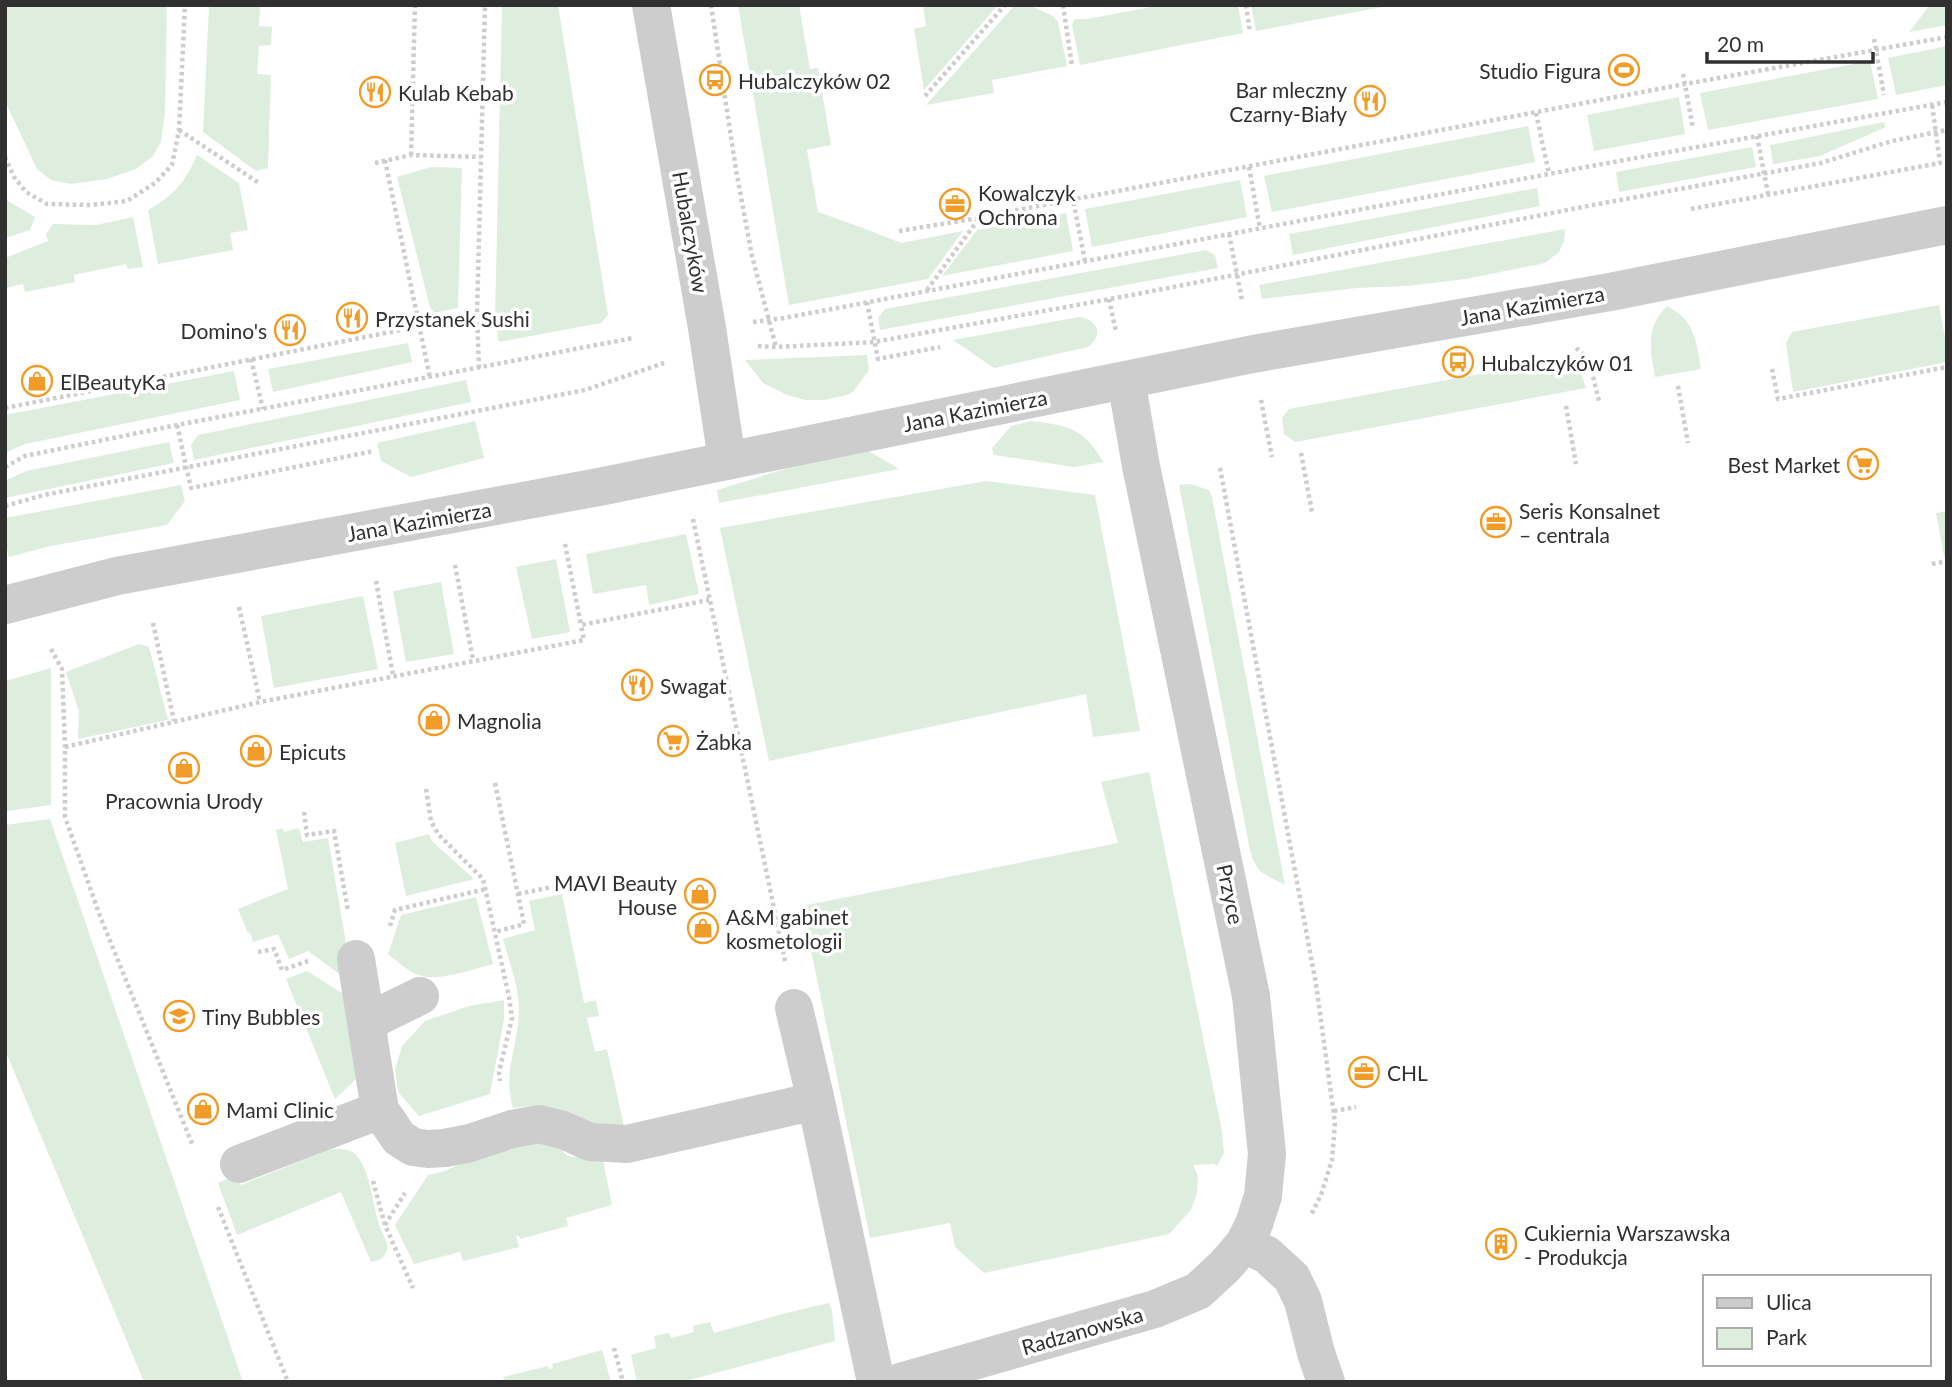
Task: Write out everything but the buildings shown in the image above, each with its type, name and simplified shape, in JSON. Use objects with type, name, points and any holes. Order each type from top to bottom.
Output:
[{"type":"street","name":"Hubalczyków","points":[[651,5],[727,460]]},
{"type":"street","name":"Jana Kazimierza","points":[[5,605],[117,576],[508,505],[1253,354],[1610,292],[1947,225]]},
{"type":"street","name":"Przyce","points":[[1126,380],[1141,466],[1251,996],[1267,1154],[1263,1196],[1244,1244]]},
{"type":"street","points":[[356,960],[367,1023],[368,1115]]},
{"type":"street","points":[[367,1023],[420,996]]},
{"type":"street","points":[[794,1008],[876,1382]]},
{"type":"street","points":[[368,1115],[413,1147],[428,1149],[470,1143],[512,1129],[539,1124],[563,1130],[590,1142],[627,1144],[816,1101]]},
{"type":"street","points":[[239,1164],[368,1115]]},
{"type":"street","points":[[1244,1244],[1267,1255],[1292,1278],[1303,1301],[1326,1382]]},
{"type":"street","name":"Radzanowska","points":[[900,1382],[1155,1309],[1198,1291],[1244,1244]]},
{"type":"path","points":[[5,157],[26,192],[47,204],[91,205],[127,201],[155,183],[172,165],[179,130],[185,5]]},
{"type":"path","points":[[411,155],[415,5]]},
{"type":"path","points":[[479,369],[477,315],[485,5]]},
{"type":"path","points":[[711,5],[752,256],[776,347]]},
{"type":"path","points":[[925,96],[1005,5]]},
{"type":"path","points":[[1063,5],[1072,66]]},
{"type":"path","points":[[1246,5],[1250,32]]},
{"type":"path","points":[[899,231],[1947,37]]},
{"type":"path","points":[[1874,39],[1884,95]]},
{"type":"path","points":[[1683,74],[1693,128]]},
{"type":"path","points":[[749,322],[1947,102]]},
{"type":"path","points":[[1691,209],[1940,163],[1932,104]]},
{"type":"path","points":[[1536,113],[1549,174]]},
{"type":"path","points":[[179,130],[258,183]]},
{"type":"path","points":[[752,345],[776,347],[874,342],[1238,276],[1580,207],[1821,163],[1892,141],[1947,130]]},
{"type":"path","points":[[1757,136],[1768,194]]},
{"type":"path","points":[[375,163],[411,155],[481,157]]},
{"type":"path","points":[[385,160],[430,378]]},
{"type":"path","points":[[1249,167],[1260,229]]},
{"type":"path","points":[[1071,189],[1085,261]]},
{"type":"path","points":[[927,291],[980,218]]},
{"type":"path","points":[[1229,234],[1242,300]]},
{"type":"path","points":[[867,302],[877,359],[940,347]]},
{"type":"path","points":[[5,408],[477,315]]},
{"type":"path","points":[[5,467],[25,456],[633,338]]},
{"type":"path","points":[[251,359],[262,409]]},
{"type":"path","points":[[5,506],[44,495],[585,390],[668,361]]},
{"type":"path","points":[[1772,369],[1777,399],[1947,367]]},
{"type":"path","points":[[1678,386],[1688,443]]},
{"type":"path","points":[[1261,397],[1272,457]]},
{"type":"path","points":[[1566,407],[1576,464]]},
{"type":"path","points":[[177,425],[191,488],[374,451]]},
{"type":"path","points":[[1301,453],[1312,512]]},
{"type":"path","points":[[1220,468],[1316,985],[1334,1111],[1332,1160],[1321,1195],[1283,1269]]},
{"type":"path","points":[[693,519],[775,916]]},
{"type":"path","points":[[65,747],[260,702],[584,640],[565,544]]},
{"type":"path","points":[[1932,564],[1947,561]]},
{"type":"path","points":[[455,565],[473,660]]},
{"type":"path","points":[[376,581],[393,675]]},
{"type":"path","points":[[580,625],[709,600]]},
{"type":"path","points":[[239,607],[260,702]]},
{"type":"path","points":[[153,623],[174,721]]},
{"type":"path","points":[[51,649],[62,669],[65,817],[100,916],[195,1149]]},
{"type":"path","points":[[495,783],[524,924],[495,932]]},
{"type":"path","points":[[426,789],[432,821],[438,834],[483,879],[512,1018],[499,1072],[512,1129]]},
{"type":"path","points":[[304,812],[307,835],[334,831],[356,960],[382,953],[395,910],[485,889]]},
{"type":"path","points":[[518,894],[586,880]]},
{"type":"path","points":[[1334,1111],[1356,1107]]},
{"type":"path","points":[[368,1115],[385,1225],[413,1288]]},
{"type":"path","points":[[216,1203],[288,1382]]},
{"type":"path","points":[[614,1348],[623,1382]]},
{"type":"green space","points":[[5,5],[167,5],[165,112],[161,142],[153,156],[136,169],[107,179],[71,184],[51,180],[37,169],[5,101]]},
{"type":"green space","points":[[209,5],[260,5],[259,26],[272,27],[271,45],[259,46],[257,74],[271,75],[268,168],[256,171],[203,132]]},
{"type":"green space","points":[[502,5],[558,5],[608,315],[601,323],[499,342],[495,319]]},
{"type":"green space","points":[[738,5],[799,5],[810,69],[818,68],[831,145],[807,150],[818,212],[901,243],[963,231],[928,279],[789,305]]},
{"type":"green space","points":[[923,5],[998,5],[924,90],[914,29],[926,26]]},
{"type":"green space","points":[[1015,5],[1029,5],[1053,16],[1058,22],[1067,66],[992,80],[994,93],[926,105]]},
{"type":"green space","points":[[1162,5],[1238,5],[1243,33],[1080,65],[1072,24],[1075,19]]},
{"type":"green space","points":[[1251,5],[1393,5],[1256,31]]},
{"type":"green space","points":[[1930,5],[1947,5],[1947,25],[1909,32]]},
{"type":"green space","points":[[1947,46],[1947,85],[1896,95],[1888,58]]},
{"type":"green space","points":[[1870,61],[1878,99],[1708,130],[1700,93]]},
{"type":"green space","points":[[1679,97],[1685,134],[1594,151],[1587,115]]},
{"type":"green space","points":[[1884,122],[1886,127],[1820,156],[1773,164],[1770,145]]},
{"type":"green space","points":[[1528,126],[1535,162],[1272,212],[1264,176]]},
{"type":"green space","points":[[1752,147],[1756,167],[1619,192],[1616,172]]},
{"type":"green space","points":[[197,155],[239,183],[248,230],[230,233],[233,250],[158,264],[148,210],[177,188]]},
{"type":"green space","points":[[431,167],[462,168],[458,308],[434,313],[430,307],[397,177]]},
{"type":"green space","points":[[1240,180],[1247,217],[1092,247],[1085,209]]},
{"type":"green space","points":[[1537,188],[1540,206],[1293,255],[1289,234]]},
{"type":"green space","points":[[5,199],[35,217],[30,230],[5,238]]},
{"type":"green space","points":[[1066,213],[1073,251],[942,276],[977,230]]},
{"type":"green space","points":[[133,217],[143,267],[128,269],[126,264],[74,275],[75,282],[25,292],[23,284],[5,288],[5,258],[48,241],[46,234],[53,224],[96,225]]},
{"type":"green space","points":[[1565,229],[1559,252],[1545,263],[1466,279],[1262,299],[1259,285]]},
{"type":"green space","points":[[1206,250],[1215,255],[1218,268],[880,330],[878,318],[885,309]]},
{"type":"green space","points":[[1939,305],[1947,362],[1793,392],[1786,343],[1792,332]]},
{"type":"green space","points":[[1667,306],[1683,318],[1693,332],[1701,369],[1655,377],[1651,348],[1652,331]]},
{"type":"green space","points":[[1079,317],[1091,321],[1097,328],[1096,338],[1088,347],[994,368],[953,340]]},
{"type":"green space","points":[[408,343],[412,362],[273,392],[268,369]]},
{"type":"green space","points":[[867,355],[869,370],[853,392],[824,400],[805,400],[787,395],[763,383],[745,360]]},
{"type":"green space","points":[[1572,357],[1578,365],[1586,388],[1295,442],[1284,434],[1282,418],[1289,409]]},
{"type":"green space","points":[[234,371],[240,400],[25,444],[5,453],[5,415]]},
{"type":"green space","points":[[466,380],[471,402],[194,460],[191,445],[198,435]]},
{"type":"green space","points":[[475,421],[484,458],[411,477],[381,461],[377,443]]},
{"type":"green space","points":[[1031,421],[1060,426],[1080,434],[1089,441],[1104,462],[1074,467],[994,455],[992,448],[1011,426]]},
{"type":"green space","points":[[169,442],[174,463],[5,498],[5,481],[26,471]]},
{"type":"green space","points":[[869,451],[899,469],[719,503],[717,490],[798,465]]},
{"type":"green space","points":[[986,481],[1095,495],[1140,731],[1093,737],[1086,694],[769,761],[720,528]]},
{"type":"green space","points":[[1190,484],[1209,490],[1212,497],[1285,885],[1259,869],[1250,850],[1179,485]]},
{"type":"green space","points":[[181,485],[185,501],[167,525],[46,547],[9,557],[5,541],[5,518]]},
{"type":"green space","points":[[1947,511],[1947,555],[1944,556],[1936,513]]},
{"type":"green space","points":[[686,534],[699,594],[649,605],[646,585],[593,594],[586,554]]},
{"type":"green space","points":[[556,559],[570,632],[532,639],[516,567]]},
{"type":"green space","points":[[441,582],[454,654],[406,662],[393,591]]},
{"type":"green space","points":[[363,596],[378,669],[274,688],[261,616]]},
{"type":"green space","points":[[139,644],[149,647],[168,720],[78,739],[79,712],[66,672]]},
{"type":"green space","points":[[51,668],[51,805],[7,811],[5,681]]},
{"type":"green space","points":[[1149,772],[1222,1131],[1224,1153],[1217,1166],[1193,1165],[1198,1176],[1197,1193],[1191,1210],[1169,1234],[984,1273],[955,1247],[950,1223],[870,1238],[802,906],[1118,843],[1101,782]]},
{"type":"green space","points":[[50,819],[243,1382],[144,1382],[5,1050],[5,825]]},
{"type":"green space","points":[[283,828],[284,832],[299,828],[303,842],[328,838],[353,984],[308,951],[289,959],[278,934],[253,942],[250,932],[248,933],[238,909],[288,889],[276,830]]},
{"type":"green space","points":[[429,834],[432,841],[474,879],[406,896],[395,843]]},
{"type":"green space","points":[[562,894],[584,1003],[596,1000],[599,1016],[587,1018],[595,1052],[607,1049],[624,1127],[593,1126],[538,1105],[513,1108],[509,1082],[519,1000],[503,939],[535,930],[529,901]]},
{"type":"green space","points":[[476,897],[493,964],[452,975],[426,977],[401,965],[388,954],[401,915]]},
{"type":"green space","points":[[307,971],[356,1002],[361,1069],[355,1080],[335,1099],[286,979]]},
{"type":"green space","points":[[504,1000],[504,1019],[490,1094],[419,1116],[398,1092],[395,1070],[402,1046],[425,1021],[469,1006]]},
{"type":"green space","points":[[540,1142],[560,1149],[568,1156],[603,1160],[612,1205],[566,1218],[568,1226],[520,1239],[516,1236],[519,1247],[463,1261],[460,1252],[414,1264],[395,1225],[428,1175],[443,1172],[492,1152]]},
{"type":"green space","points":[[331,1149],[352,1152],[361,1162],[387,1243],[383,1257],[371,1262],[341,1192],[237,1235],[218,1183],[235,1175],[241,1185]]},
{"type":"green space","points":[[829,1303],[835,1341],[682,1382],[637,1382],[631,1355],[656,1348],[654,1336],[669,1333],[671,1338],[694,1332],[693,1326],[710,1322],[714,1333]]},
{"type":"green space","points":[[602,1350],[611,1382],[505,1382],[503,1377],[548,1366],[549,1369],[553,1368],[552,1364]]},
{"type":"place","name":"Studio Figura","points":[[1624,70]]},
{"type":"place","name":"Hubalczyków 02","points":[[715,80]]},
{"type":"place","name":"Kulab Kebab","points":[[375,92]]},
{"type":"place","name":"Bar mleczny Czarny-Biały","points":[[1370,101]]},
{"type":"place","name":"Kowalczyk Ochrona","points":[[955,204]]},
{"type":"place","name":"Przystanek Sushi","points":[[352,318]]},
{"type":"place","name":"Domino's","points":[[290,330]]},
{"type":"place","name":"Hubalczyków 01","points":[[1458,362]]},
{"type":"place","name":"ElBeautyKa","points":[[37,381]]},
{"type":"place","name":"Best Market","points":[[1863,464]]},
{"type":"place","name":"Seris Konsalnet – centrala","points":[[1496,522]]},
{"type":"place","name":"Swagat","points":[[637,685]]},
{"type":"place","name":"Magnolia","points":[[434,720]]},
{"type":"place","name":"Żabka","points":[[673,741]]},
{"type":"place","name":"Epicuts","points":[[256,751]]},
{"type":"place","name":"Pracownia Urody","points":[[184,768]]},
{"type":"place","name":"MAVI Beauty House","points":[[700,894]]},
{"type":"place","name":"A&M gabinet kosmetologii","points":[[703,928]]},
{"type":"place","name":"Tiny Bubbles","points":[[179,1016]]},
{"type":"place","name":"CHL","points":[[1364,1072]]},
{"type":"place","name":"Mami Clinic","points":[[203,1109]]},
{"type":"place","name":"Cukiernia Warszawska - Produkcja","points":[[1501,1244]]}]
